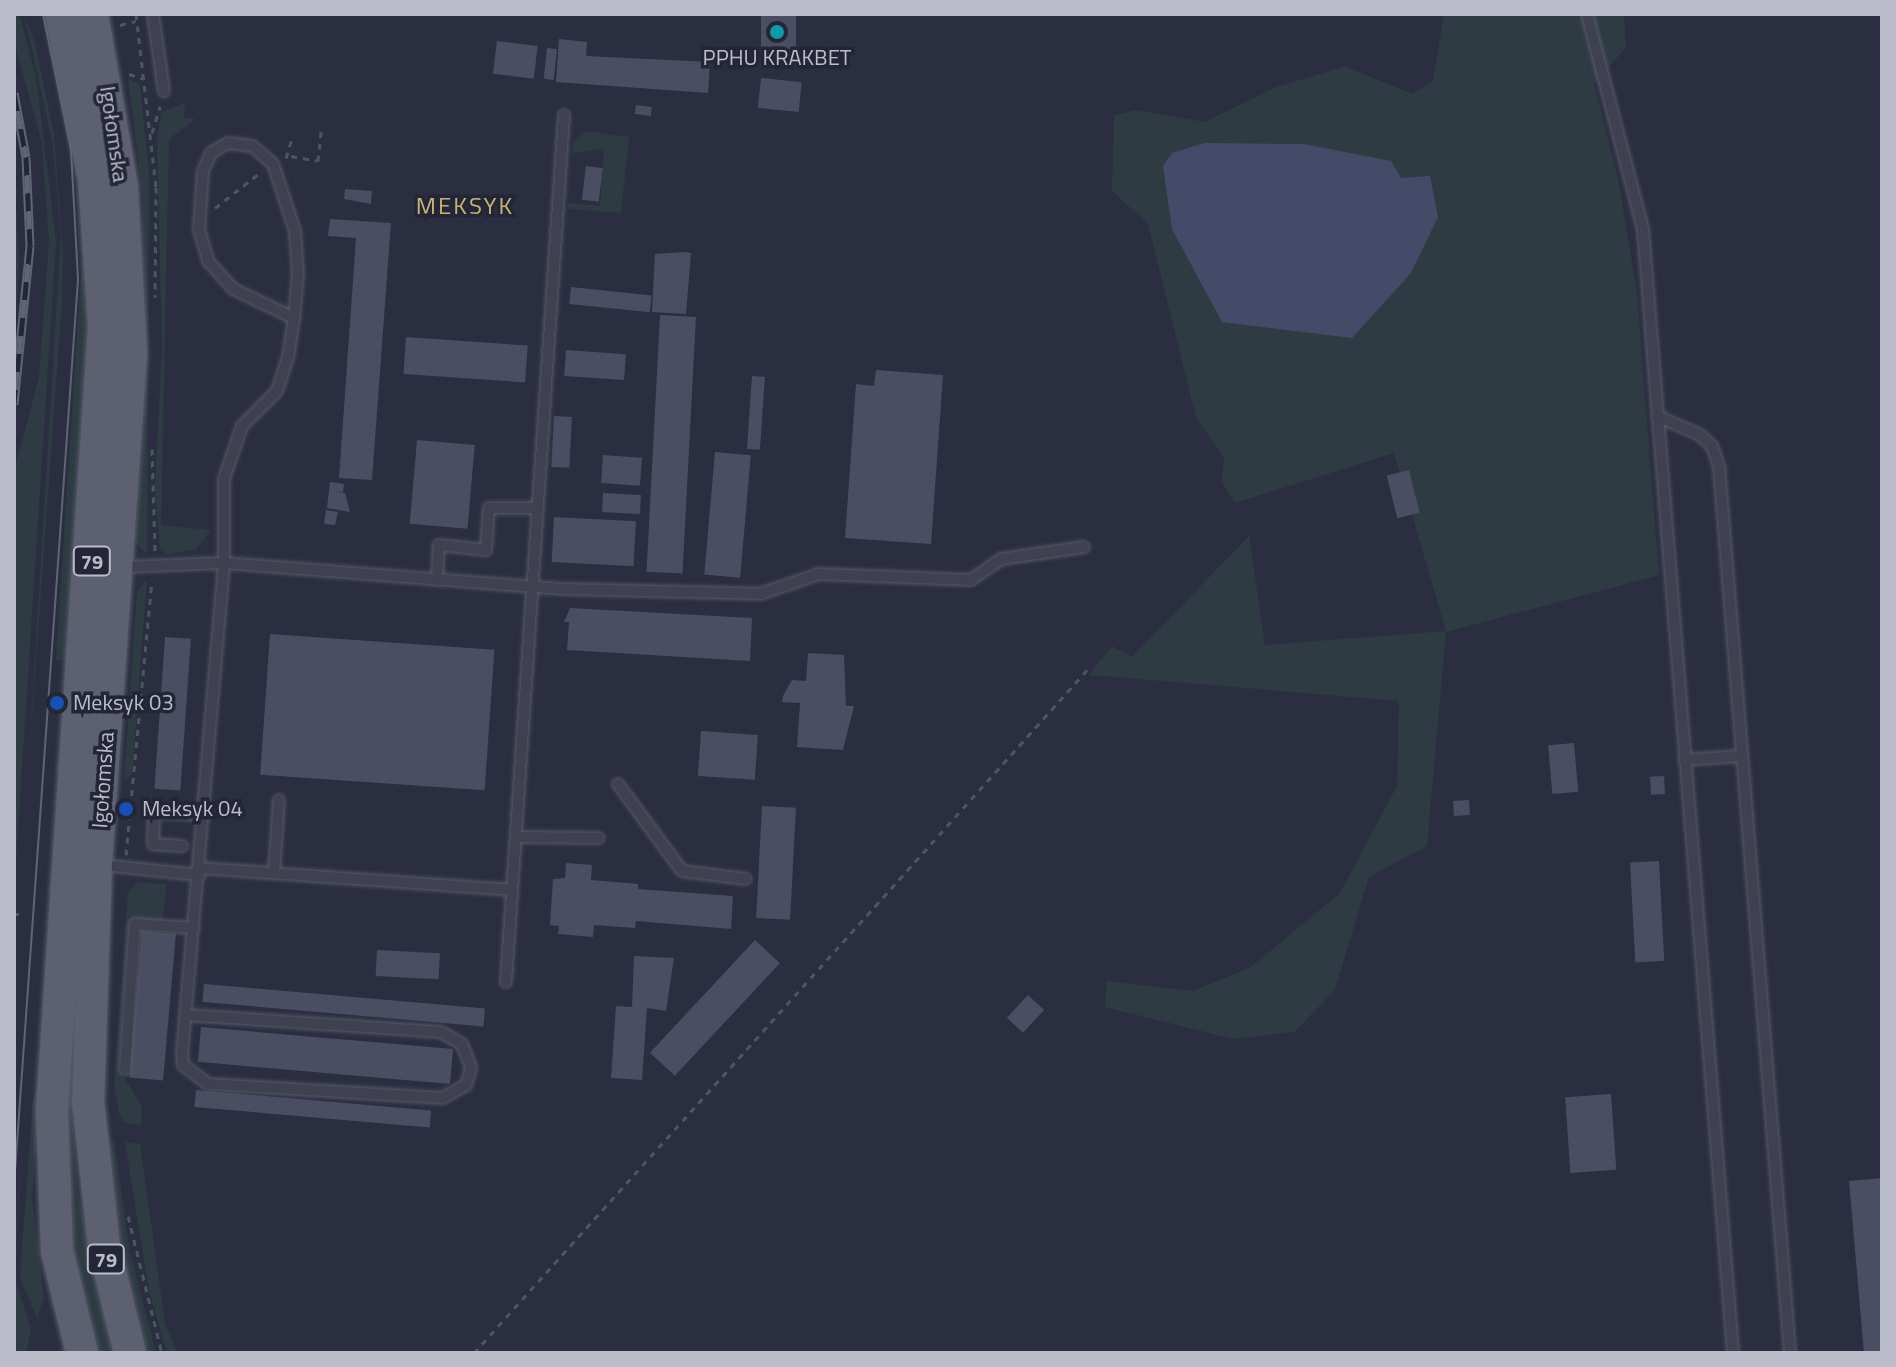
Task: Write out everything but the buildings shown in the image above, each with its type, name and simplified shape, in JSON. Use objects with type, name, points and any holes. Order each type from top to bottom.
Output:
[{"type":"main road","name":"Igołomska","points":[[61,14],[94,179],[104,314],[101,443],[52,1119],[57,1251],[82,1353]]},
{"type":"main road","name":"Igołomska","points":[[92,14],[118,154],[129,274],[111,860],[89,1132],[104,1247],[130,1353]]},
{"type":"lane","points":[[153,14],[164,91]]},
{"type":"lane","points":[[1587,14],[1643,229],[1733,1353]]},
{"type":"lane","points":[[506,982],[564,115]]},
{"type":"lane","points":[[186,1015],[441,1032],[462,1044],[471,1068],[466,1085],[443,1098],[208,1084],[183,1065],[186,1015],[205,815],[224,563],[229,450],[242,426],[277,391],[294,318],[295,231],[273,164],[252,146],[228,143],[211,153],[203,171],[199,220],[208,261],[225,281],[294,318]]},
{"type":"lane","points":[[1657,416],[1700,435],[1712,446],[1719,466],[1739,756],[1790,1353]]},
{"type":"lane","points":[[437,580],[439,545],[486,550],[489,508],[537,508]]},
{"type":"lane","points":[[120,567],[224,563],[533,587],[760,594],[819,574],[971,580],[1001,559],[1084,547]]},
{"type":"lane","points":[[1684,760],[1739,756]]},
{"type":"lane","points":[[618,784],[682,871],[746,879]]},
{"type":"lane","points":[[274,873],[279,800]]},
{"type":"lane","points":[[182,846],[153,844],[154,812],[205,815]]},
{"type":"lane","points":[[516,837],[599,838]]},
{"type":"lane","points":[[111,860],[200,871],[274,873],[512,890]]},
{"type":"lane","points":[[125,1069],[135,924],[194,928]]},
{"type":"path","points":[[121,38],[119,25],[137,21]]},
{"type":"path","points":[[126,62],[129,75],[144,79]]},
{"type":"path","points":[[150,137],[164,91]]},
{"type":"path","points":[[199,220],[273,164],[291,156],[318,161],[321,131]]},
{"type":"path","points":[[291,156],[292,138]]},
{"type":"path","points":[[111,860],[153,575]]},
{"type":"path","points":[[474,1353],[1088,669]]},
{"type":"path","points":[[126,1204],[162,1353]]},
{"type":"shaded area","points":[[14,14],[19,14],[36,76],[56,242],[16,862],[14,472],[39,377],[49,242],[42,144],[14,41]]},
{"type":"shaded area","points":[[24,14],[35,43],[54,135],[63,253],[28,770],[61,237],[53,145]]},
{"type":"shaded area","points":[[1444,14],[1624,14],[1626,48],[1594,83],[1618,178],[1637,292],[1659,575],[1446,632],[1427,846],[1369,877],[1335,990],[1294,1032],[1234,1039],[1105,1007],[1107,981],[1193,991],[1251,967],[1340,893],[1397,786],[1399,701],[1089,675],[1112,646],[1132,657],[1249,536],[1265,645],[1446,631],[1394,453],[1235,503],[1222,483],[1224,457],[1196,418],[1148,224],[1112,191],[1114,115],[1136,110],[1205,122],[1274,88],[1345,66],[1412,94],[1433,81]]},
{"type":"shaded area","points":[[128,79],[140,84],[149,175],[147,555],[134,540],[143,198]]},
{"type":"shaded area","points":[[185,103],[184,118],[196,119],[169,139],[161,525],[211,530],[196,549],[167,555],[160,549],[155,487],[162,348],[157,139],[161,112]]},
{"type":"shaded area","points":[[586,131],[629,137],[621,213],[568,209],[568,203],[600,206],[604,149],[572,153],[574,141]]},
{"type":"shaded area","points":[[14,161],[19,264],[14,349]]},
{"type":"shaded area","points":[[83,242],[92,318],[66,661],[56,660]]},
{"type":"shaded area","points":[[147,579],[132,774],[124,780],[137,592]]},
{"type":"shaded area","points":[[138,882],[167,884],[162,922],[135,919],[128,927],[118,1067],[142,1107],[141,1125],[125,1123],[119,1114],[114,1084],[128,892]]},
{"type":"shaded area","points":[[75,988],[71,1088],[78,1192],[112,1353],[101,1353],[73,1257],[62,1170]]},
{"type":"shaded area","points":[[40,1080],[32,1198],[44,1298],[37,1318],[20,1277],[33,1100]]},
{"type":"shaded area","points":[[25,1099],[14,1277],[14,1256]]},
{"type":"shaded area","points":[[114,1140],[130,1252],[156,1353],[149,1353],[125,1267],[108,1148]]},
{"type":"shaded area","points":[[125,1142],[140,1144],[165,1323],[177,1353],[167,1353],[149,1291]]},
{"type":"shaded area","points":[[14,1277],[31,1328],[26,1353],[14,1353]]},
{"type":"water","points":[[1204,143],[1304,144],[1391,161],[1401,178],[1430,176],[1438,217],[1411,273],[1352,338],[1222,322],[1172,229],[1163,166],[1172,153]]},
{"type":"tram line","points":[[14,1186],[78,279],[71,149],[43,14]]},
{"type":"railway","points":[[14,93],[26,157],[30,246],[14,404]]},
{"type":"place","name":"PPHU KRAKBET","points":[[777,32]]},
{"type":"place","name":"Meksyk 03","points":[[57,703]]},
{"type":"place","name":"Meksyk 04","points":[[126,809]]},
{"type":"district","name":"MEKSYK","points":[[465,206]]}]
